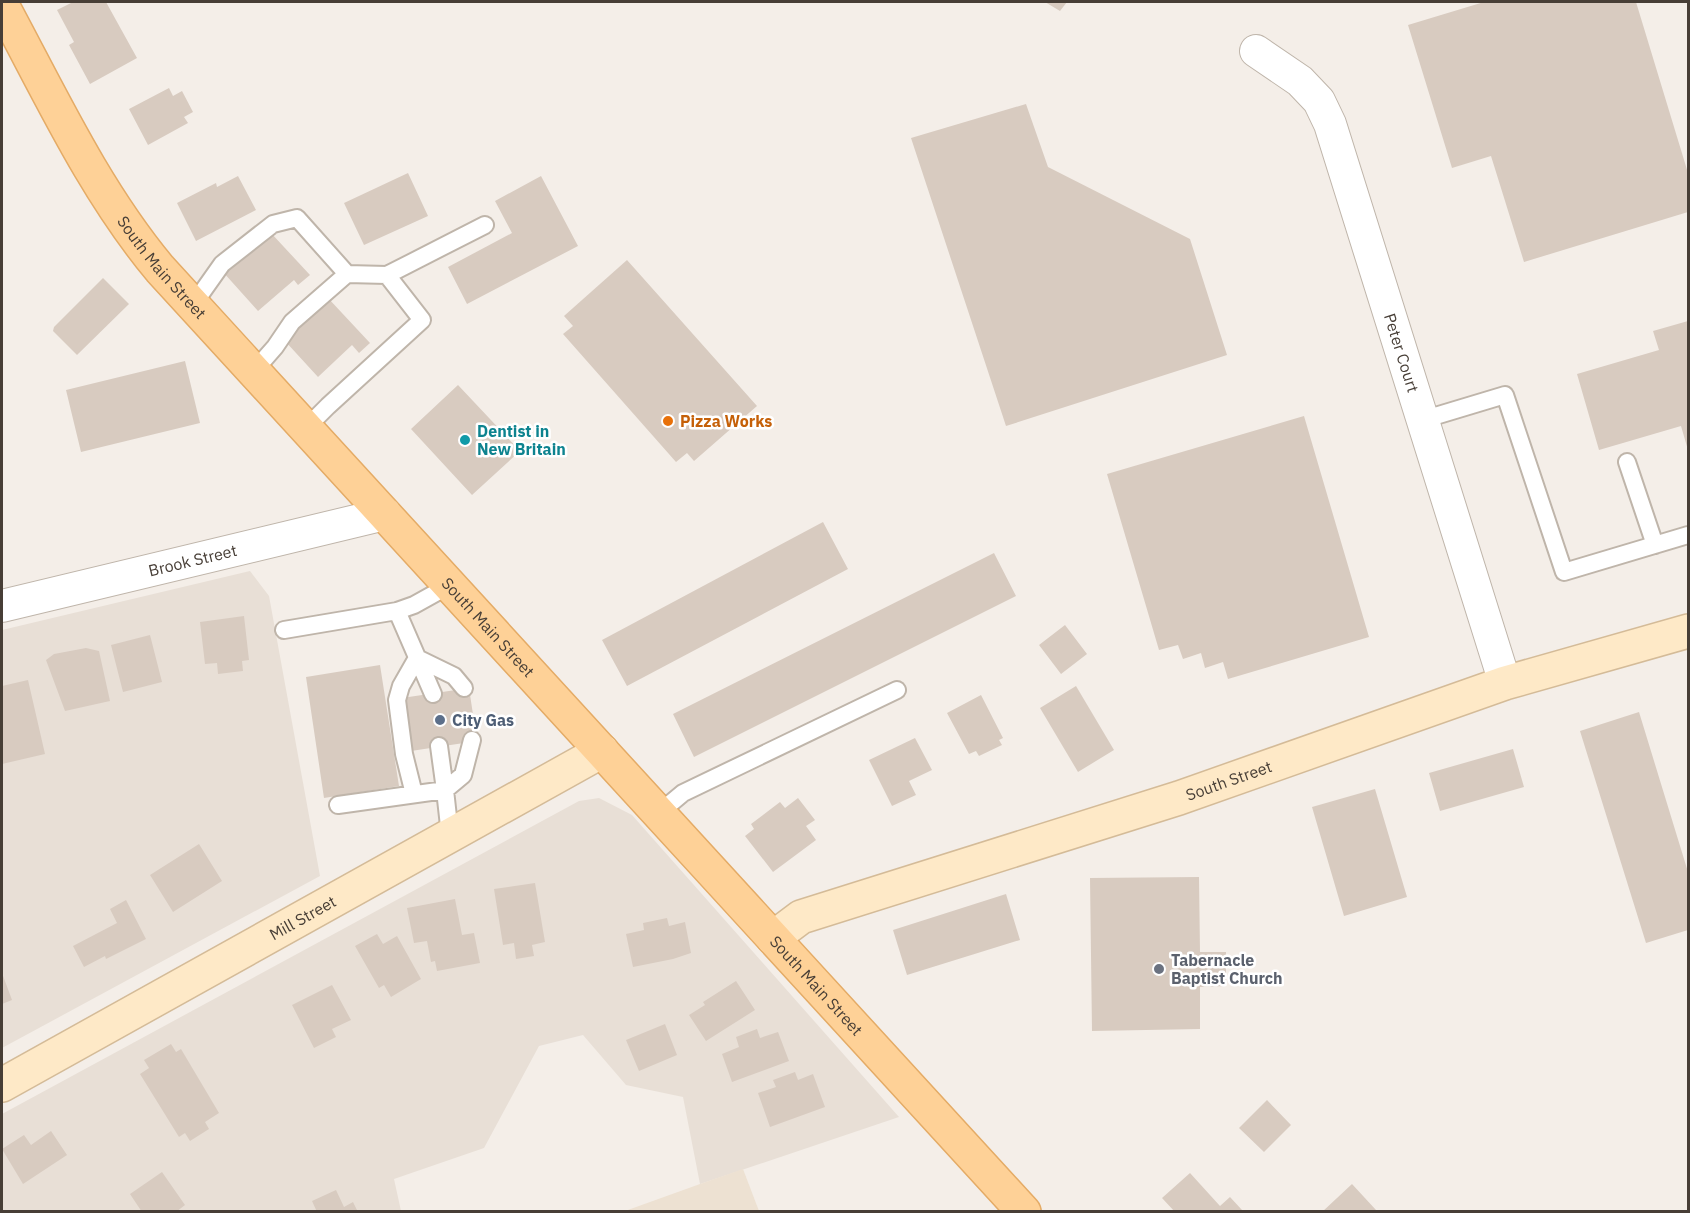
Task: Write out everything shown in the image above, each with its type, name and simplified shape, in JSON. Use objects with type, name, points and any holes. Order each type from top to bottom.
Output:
[{"type":"main road","name":"South Main Street","points":[[2,4],[113,205],[143,247],[193,305],[1024,1212]]},
{"type":"main road","name":"South Street","points":[[773,938],[801,917],[1188,795],[1505,683],[1689,631]]},
{"type":"main road","name":"Mill Street","points":[[2,1085],[602,751]]},
{"type":"street","name":"Peter Court","points":[[1256,51],[1300,81],[1319,101],[1330,124],[1505,683]]},
{"type":"street","name":"Brook Street","points":[[2,606],[385,514]]},
{"type":"lane","points":[[193,305],[222,264],[273,224],[297,218],[347,274]]},
{"type":"lane","points":[[254,371],[275,347],[292,322],[347,274],[387,275],[485,225]]},
{"type":"lane","points":[[306,428],[328,405],[422,320],[387,275]]},
{"type":"lane","points":[[1422,420],[1505,395],[1564,572],[1689,535]]},
{"type":"lane","points":[[1628,462],[1655,545]]},
{"type":"lane","points":[[284,630],[397,611],[414,605],[450,585]]},
{"type":"lane","points":[[397,611],[433,694]]},
{"type":"lane","points":[[417,658],[454,676],[464,688]]},
{"type":"lane","points":[[414,794],[404,754],[397,700],[401,686],[417,658]]},
{"type":"lane","points":[[659,813],[683,793],[897,690]]},
{"type":"lane","points":[[338,805],[445,790],[463,775],[472,740]]},
{"type":"lane","points":[[439,746],[450,835]]},
{"type":"shaded area","points":[[250,571],[269,596],[320,876],[2,1048],[2,630]]},
{"type":"shaded area","points":[[599,798],[632,815],[899,1117],[700,1184],[683,1097],[626,1085],[583,1035],[539,1046],[484,1148],[394,1179],[401,1211],[2,1212],[2,1114],[579,801]]},
{"type":"shaded area","points":[[743,1169],[759,1211],[625,1211],[700,1184]]},
{"type":"building","points":[[73,2],[106,2],[137,58],[90,84],[69,45],[74,42],[57,10]]},
{"type":"building","points":[[1045,2],[1067,2],[1060,11]]},
{"type":"building","points":[[1484,2],[1636,2],[1688,173],[1688,212],[1524,262],[1491,156],[1452,168],[1408,25]]},
{"type":"building","points":[[169,88],[173,96],[182,91],[193,112],[184,117],[188,123],[148,145],[129,109]]},
{"type":"building","points":[[1026,104],[1048,167],[1190,239],[1227,355],[1006,426],[911,138]]},
{"type":"building","points":[[408,173],[428,216],[364,245],[344,203]]},
{"type":"building","points":[[238,176],[256,210],[196,241],[177,203],[216,183],[217,187]]},
{"type":"building","points":[[541,176],[578,246],[467,304],[448,267],[512,233],[495,201]]},
{"type":"building","points":[[271,233],[310,275],[298,285],[294,280],[258,311],[223,272]]},
{"type":"building","points":[[627,260],[757,406],[694,461],[687,453],[676,462],[563,334],[573,326],[564,316]]},
{"type":"building","points":[[103,278],[129,304],[77,355],[53,331],[54,327]]},
{"type":"building","points":[[328,298],[370,343],[359,353],[352,345],[318,377],[285,341]]},
{"type":"building","points":[[1688,321],[1688,450],[1681,426],[1599,450],[1577,374],[1659,350],[1653,331]]},
{"type":"building","points":[[185,361],[200,423],[81,452],[66,390]]},
{"type":"building","name":"Dentist in New Britain","points":[[458,385],[520,451],[472,495],[411,429]]},
{"type":"building","points":[[1304,416],[1369,637],[1228,679],[1223,662],[1205,668],[1201,653],[1183,659],[1178,645],[1159,650],[1107,474]]},
{"type":"building","points":[[823,522],[848,569],[627,686],[602,640]]},
{"type":"building","points":[[994,553],[1016,596],[694,757],[673,714]]},
{"type":"building","points":[[244,616],[249,660],[242,661],[243,671],[218,674],[217,663],[205,664],[200,622]]},
{"type":"building","points":[[1065,625],[1087,654],[1061,674],[1039,645]]},
{"type":"building","points":[[150,635],[162,682],[123,692],[111,645]]},
{"type":"building","points":[[86,648],[99,651],[110,701],[65,711],[46,660],[54,654]]},
{"type":"building","points":[[380,665],[399,786],[324,798],[306,677]]},
{"type":"building","points":[[28,680],[45,754],[2,764],[2,686]]},
{"type":"building","points":[[1076,686],[1114,750],[1078,772],[1040,708]]},
{"type":"building","name":"City Gas","points":[[469,688],[477,741],[411,751],[402,698]]},
{"type":"building","points":[[981,695],[1003,738],[999,740],[1002,745],[979,756],[976,751],[969,754],[947,713]]},
{"type":"building","points":[[1639,712],[1688,872],[1688,930],[1646,943],[1580,731]]},
{"type":"building","points":[[915,738],[932,770],[909,781],[916,795],[892,806],[869,760]]},
{"type":"building","points":[[1513,749],[1524,787],[1440,811],[1429,773]]},
{"type":"building","points":[[1375,789],[1407,897],[1344,916],[1312,807]]},
{"type":"building","points":[[798,798],[815,820],[806,826],[816,840],[773,872],[745,836],[754,829],[751,824],[780,802],[785,808]]},
{"type":"building","points":[[199,844],[222,881],[173,912],[150,875]]},
{"type":"building","name":"Tabernacle Baptist Church","points":[[1199,877],[1200,952],[1226,952],[1226,986],[1200,987],[1200,1029],[1092,1031],[1090,878]]},
{"type":"building","points":[[535,883],[545,942],[532,945],[534,956],[516,959],[514,943],[503,945],[494,889]]},
{"type":"building","points":[[1006,894],[1020,940],[907,975],[893,930]]},
{"type":"building","points":[[455,899],[462,935],[474,933],[480,963],[437,971],[435,961],[431,962],[427,941],[414,943],[407,908]]},
{"type":"building","points":[[126,900],[146,939],[84,967],[73,946],[117,923],[110,909]]},
{"type":"building","points":[[667,918],[669,926],[685,922],[691,953],[633,967],[626,934],[644,930],[643,923]]},
{"type":"building","points":[[377,934],[383,944],[397,936],[421,979],[391,997],[384,985],[379,988],[355,946]]},
{"type":"building","points":[[2,973],[12,1000],[2,1004]]},
{"type":"building","points":[[736,981],[755,1010],[706,1041],[689,1015],[705,1005],[703,1002]]},
{"type":"building","points":[[332,985],[351,1020],[332,1029],[336,1037],[314,1048],[292,1005]]},
{"type":"building","points":[[665,1024],[677,1055],[639,1071],[626,1040]]},
{"type":"building","points":[[757,1029],[760,1038],[778,1032],[789,1061],[732,1082],[722,1054],[739,1047],[736,1037]]},
{"type":"building","points":[[171,1044],[176,1052],[181,1049],[219,1113],[205,1122],[209,1129],[190,1141],[185,1133],[179,1137],[140,1074],[149,1068],[144,1060]]},
{"type":"building","points":[[795,1072],[798,1080],[813,1074],[825,1107],[770,1127],[758,1093],[776,1087],[773,1080]]},
{"type":"building","points":[[1267,1100],[1291,1125],[1264,1152],[1239,1128]]},
{"type":"building","points":[[51,1131],[67,1155],[23,1184],[2,1149],[24,1135],[31,1145]]},
{"type":"building","points":[[162,1172],[185,1205],[176,1212],[142,1212],[130,1194]]},
{"type":"building","points":[[1190,1173],[1220,1206],[1230,1197],[1242,1210],[1239,1212],[1175,1212],[1162,1198]]},
{"type":"building","points":[[1352,1184],[1376,1210],[1374,1212],[1322,1212]]},
{"type":"building","points":[[336,1190],[344,1207],[353,1202],[358,1212],[317,1212],[312,1201]]},
{"type":"place","name":"Pizza Works","points":[[668,421]]},
{"type":"place","name":"Dentist in New Britain","points":[[465,440]]},
{"type":"place","name":"City Gas","points":[[440,720]]},
{"type":"place","name":"Tabernacle Baptist Church","points":[[1159,969]]}]
